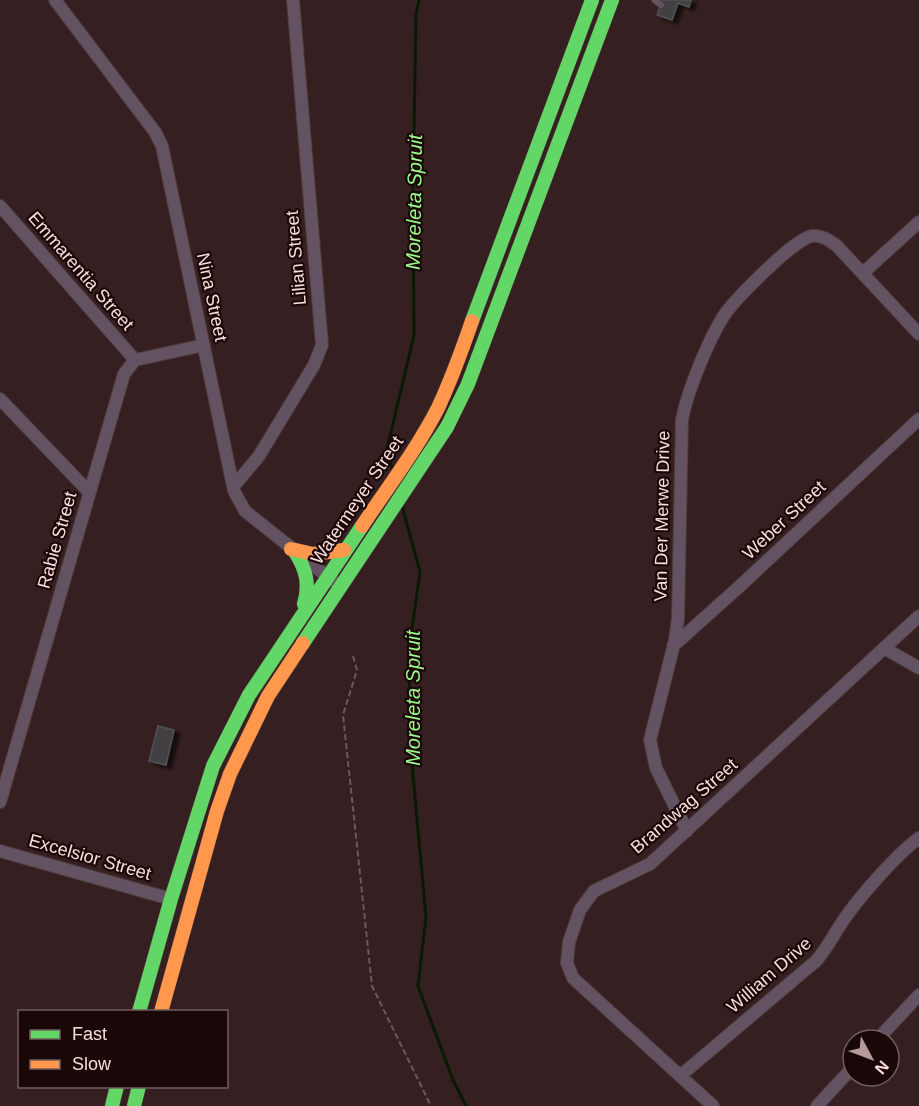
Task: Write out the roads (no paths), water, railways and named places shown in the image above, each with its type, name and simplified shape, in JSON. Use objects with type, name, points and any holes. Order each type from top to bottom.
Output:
[{"type":"main road","name":"Watermeyer Street","points":[[139,1010],[213,765],[249,694],[437,409],[455,369],[521,186],[592,0]]},
{"type":"main road","name":"Watermeyer Street","points":[[160,1010],[217,811],[230,774],[268,696],[447,427],[468,384],[612,0]]},
{"type":"main road","points":[[293,550],[313,554],[344,550]]},
{"type":"main road","points":[[293,550],[307,572],[308,583],[308,593],[298,618]]},
{"type":"main road","points":[[112,1106],[116,1088]]},
{"type":"main road","points":[[134,1106],[138,1088]]},
{"type":"street","name":"Nina Street","points":[[55,0],[146,120],[160,142],[237,499],[245,511],[341,587]]},
{"type":"street","name":"Lilian Street","points":[[233,487],[259,456],[314,365],[322,345],[293,0]]},
{"type":"street","name":"Emmarentia Street","points":[[0,206],[135,360]]},
{"type":"street","points":[[919,222],[863,273],[919,334]]},
{"type":"street","name":"Van Der Merwe Drive","points":[[687,831],[656,768],[651,748],[652,728],[677,632],[680,602],[682,420],[687,400],[718,326],[733,304],[796,244],[807,237],[818,237],[830,241],[863,273]]},
{"type":"street","points":[[135,360],[204,345]]},
{"type":"street","name":"Rabie Street","points":[[0,802],[121,380],[125,370],[135,360]]},
{"type":"street","points":[[0,399],[89,492]]},
{"type":"street","name":"Weber Street","points":[[673,646],[919,419]]},
{"type":"street","name":"Brandwag Street","points":[[713,1106],[570,974],[567,957],[571,931],[580,910],[594,891],[650,864],[919,616]]},
{"type":"street","points":[[884,648],[919,668]]},
{"type":"street","name":"William Drive","points":[[680,1076],[816,961],[832,942],[846,917],[919,838]]},
{"type":"street","name":"Excelsior Street","points":[[0,851],[171,899]]},
{"type":"street","points":[[888,1028],[919,995]]},
{"type":"street","points":[[817,1106],[841,1079]]},
{"type":"waterway","name":"Moreleta Spruit","points":[[393,471],[387,449],[414,335],[413,191],[416,14],[419,0]]},
{"type":"waterway","name":"Moreleta Spruit","points":[[402,506],[420,572],[409,650],[410,743],[426,917],[418,986],[453,1080],[466,1106]]}]
